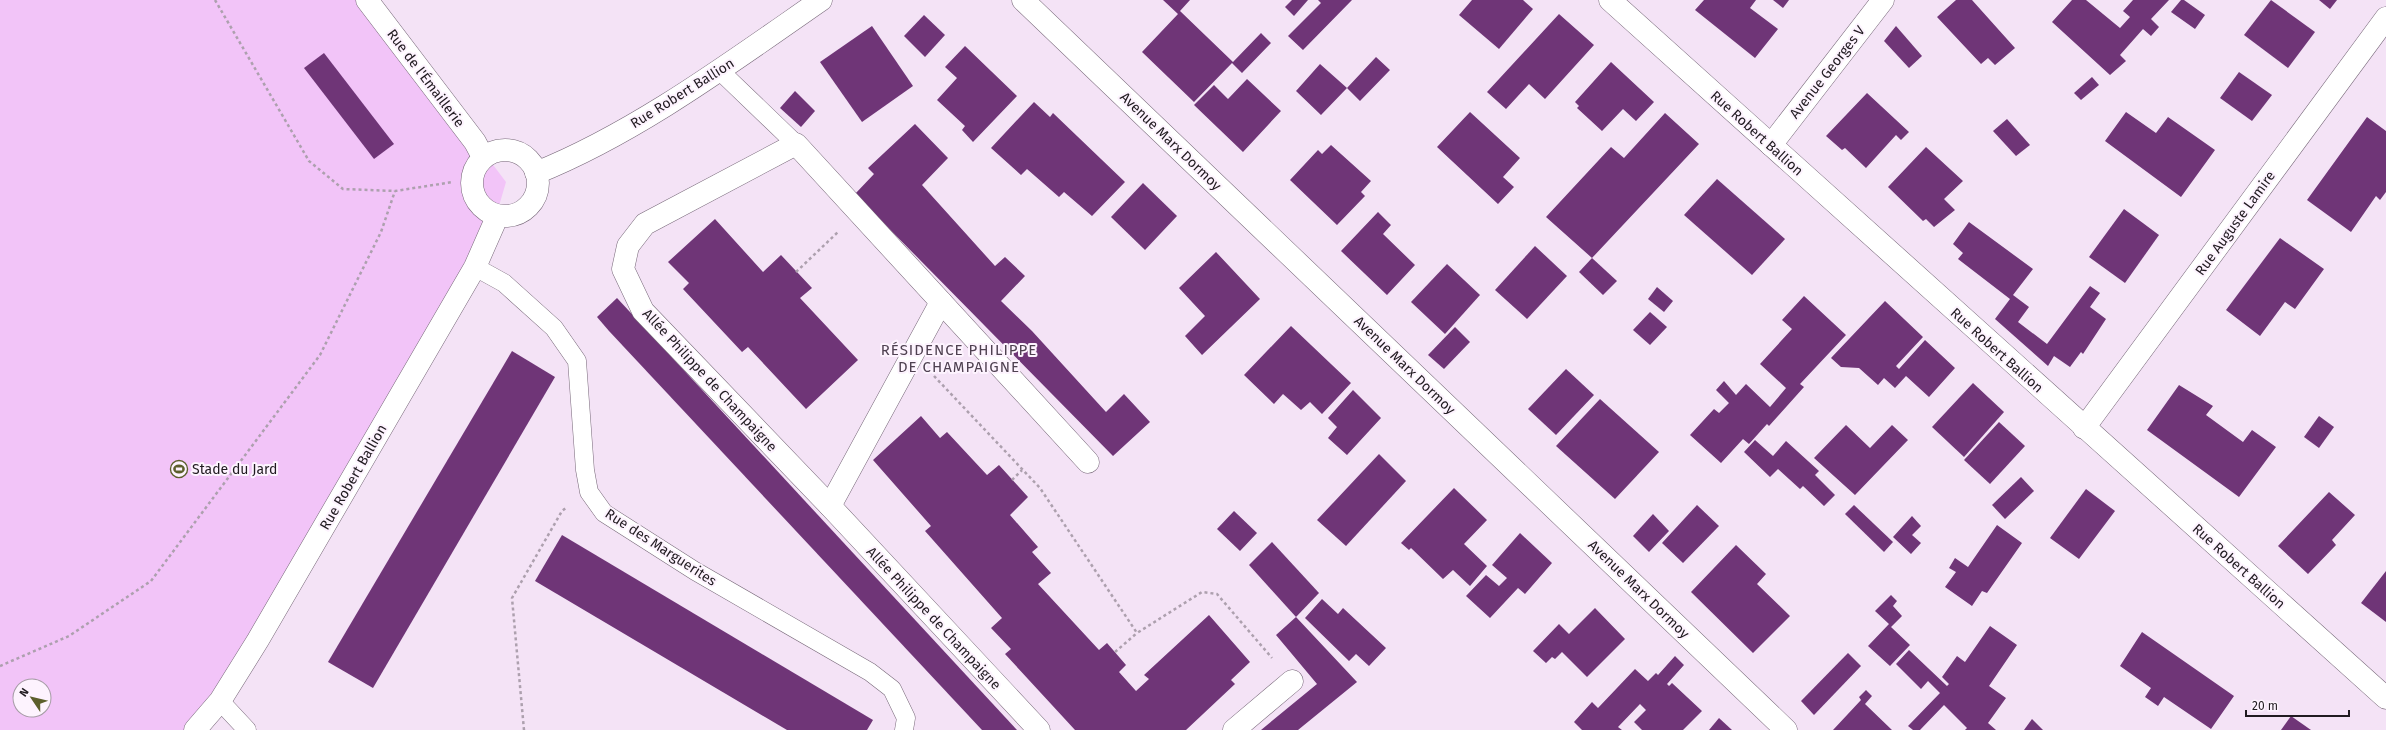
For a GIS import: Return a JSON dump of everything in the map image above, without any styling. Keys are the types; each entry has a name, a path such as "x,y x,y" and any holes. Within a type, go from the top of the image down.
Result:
{"street":[{"name":"Rue de l'Émaillerie","path":"366,0 475,142 483,157"},
{"name":"Rue Robert Ballion","path":"536,173 609,137 720,71 821,0"},
{"name":"Avenue Marx Dormoy","path":"1023,0 1786,730"},
{"name":"Rue Robert Ballion","path":"1610,0 2084,428 2386,698"},
{"name":"Avenue Georges V","path":"1771,145 1883,0"},
{"name":"Rue Auguste Lamire","path":"2084,428 2386,18"},
{"path":"796,144 1088,462"},
{"name":"Allée Philippe de Champaigne","path":"796,144 645,224 628,246 623,269 643,311 830,506 1039,730"},
{"path":"504,149 522,153 535,168 536,173 539,187 531,205 516,216 497,217 479,206 471,189 473,170 483,157 504,149"},
{"name":"Rue Robert Ballion","path":"195,730 220,701 475,267 497,217"},
{"path":"830,506 941,302"},
{"path":"1234,730 1292,681"}],"lane":[{"path":"720,71 796,144"},
{"name":"Rue des Marguerites","path":"475,267 504,284 554,328 577,361 585,470 589,492 604,513 695,571 870,672 892,689 906,718 904,730"},
{"path":"220,701 247,730"}],"path":[{"path":"215,0 309,161 343,189 395,191 453,182"},
{"path":"0,666 69,636 151,581 320,356 381,232 395,191"},
{"path":"796,272 859,212"},
{"path":"913,354 1040,488 1137,633"},
{"path":"1012,480 1022,470"},
{"path":"524,730 512,598 562,511 589,492"},
{"path":"1115,652 1137,633 1202,592 1217,594 1292,681"}],"shaded area":[{"name":"Stade du Jard","path":"0,0 369,0 506,182 492,230 195,730 0,730"}],"building":[{"path":"1163,0 1190,0 1180,11 1233,62 1261,33 1271,43 1242,73 1232,63 1194,102 1142,52 1178,14"},
{"path":"1292,0 1308,0 1294,16 1285,7"},
{"path":"1318,0 1352,0 1303,50 1288,36 1321,3"},
{"path":"1472,0 1523,0 1533,9 1499,49 1459,15"},
{"path":"1704,0 1756,0 1750,8 1778,29 1755,58 1695,10"},
{"path":"1773,0 1789,0 1783,8"},
{"path":"1956,0 1972,0 2015,48 1995,65 1988,58 1981,64 1937,17"},
{"path":"2072,0 2086,0 2120,28 2130,17 2123,11 2133,0 2169,0 2151,19 2159,27 2151,36 2143,29 2120,55 2126,61 2110,75 2052,22"},
{"path":"2181,0 2184,0 2205,15 2195,29 2171,12"},
{"path":"2271,0 2315,32 2288,68 2244,35"},
{"path":"2319,0 2337,0 2330,9"},
{"path":"1559,14 1594,45 1545,99 1529,84 1506,109 1487,92"},
{"path":"924,15 945,35 925,57 904,36"},
{"path":"872,26 913,86 862,122 820,62"},
{"path":"1896,26 1922,56 1909,68 1884,41"},
{"path":"965,46 1017,96 973,142 962,130 965,126 937,100 957,78 945,67"},
{"path":"324,53 394,144 374,159 304,68"},
{"path":"1376,57 1390,70 1360,101 1347,88"},
{"path":"1611,62 1654,102 1636,121 1623,109 1602,131 1577,108 1579,106 1575,102"},
{"path":"1320,64 1347,88 1321,115 1296,91"},
{"path":"2239,72 2272,95 2252,121 2220,98"},
{"path":"2092,77 2099,85 2081,100 2074,93"},
{"path":"1247,79 1281,111 1243,152 1194,105 1214,85 1228,99"},
{"path":"795,91 815,111 801,127 780,108"},
{"path":"1867,93 1909,132 1901,140 1896,135 1866,168 1845,148 1842,150 1826,136"},
{"path":"1034,102 1050,117 1053,113 1125,182 1092,216 1064,192 1059,197 1027,169 1021,175 991,148"},
{"path":"1470,112 1520,158 1503,177 1514,187 1498,204 1437,147"},
{"path":"2126,112 2156,133 2168,117 2215,150 2181,197 2105,141"},
{"path":"1665,113 1699,144 1592,258 1546,217 1611,147 1624,158"},
{"path":"2367,117 2386,131 2386,192 2380,200 2376,196 2351,232 2307,200"},
{"path":"2007,119 2030,145 2016,156 1993,131"},
{"path":"915,124 948,158 922,185 995,266 1005,257 1025,276 1001,301 1032,331 1106,412 1124,394 1150,422 1113,456 855,194 874,174 868,168"},
{"path":"1331,145 1371,181 1361,192 1365,196 1337,225 1290,180 1318,150 1322,154"},
{"path":"1926,147 1963,181 1944,199 1955,210 1934,227 1926,219 1923,221 1888,187"},
{"path":"1717,179 1785,239 1752,275 1684,215"},
{"path":"1143,183 1177,216 1145,250 1111,217"},
{"path":"2124,209 2159,235 2125,283 2089,257"},
{"path":"1378,212 1391,225 1383,234 1415,265 1387,295 1341,251"},
{"path":"715,219 763,272 781,255 812,288 800,298 858,360 806,409 748,347 742,352 683,289 689,283 668,262"},
{"path":"1969,222 2033,269 2013,295 2029,307 2018,322 2047,344 2090,286 2100,293 2090,307 2106,319 2083,354 2081,352 2070,367 2054,356 2048,366 1995,319 2010,299 1958,259 1963,253 1953,244"},
{"path":"2280,238 2324,269 2295,309 2285,302 2260,336 2226,310"},
{"path":"1535,246 1567,276 1527,319 1495,290"},
{"path":"1216,252 1260,299 1202,355 1185,336 1205,316 1179,288"},
{"path":"1592,258 1617,281 1603,295 1579,272"},
{"path":"1447,264 1480,295 1445,334 1411,302"},
{"path":"1657,287 1673,301 1664,312 1648,299"},
{"path":"1804,296 1846,335 1800,384 1804,387 1769,426 1767,424 1749,444 1743,439 1721,463 1690,435 1714,409 1719,413 1729,403 1716,390 1724,381 1736,395 1746,384 1770,407 1786,388 1760,364 1792,329 1782,320"},
{"path":"617,298 1017,730 982,730 609,331 597,317"},
{"path":"1885,301 1923,337 1896,366 1899,369 1925,340 1955,368 1929,397 1906,376 1895,388 1884,378 1878,385 1859,368 1841,367 1831,358"},
{"path":"1650,312 1667,327 1650,345 1633,330"},
{"path":"1291,326 1351,383 1322,414 1310,402 1301,410 1283,394 1274,404 1244,375"},
{"path":"1455,327 1470,342 1444,369 1428,355"},
{"path":"512,351 555,377 373,688 328,662"},
{"path":"1566,369 1594,395 1556,435 1528,409"},
{"path":"1973,383 2004,412 1964,457 1932,427"},
{"path":"2179,385 2213,406 2206,415 2243,442 2252,430 2276,447 2239,497 2147,430"},
{"path":"1353,390 1381,418 1347,455 1328,438 1337,427 1328,418"},
{"path":"1600,399 1659,452 1615,499 1556,446"},
{"path":"921,416 940,438 947,432 987,475 999,465 1028,497 1010,515 1038,547 1032,552 1051,573 1038,584 1099,650 1107,643 1126,665 1119,672 1136,691 1149,679 1144,675 1209,615 1250,662 1231,680 1235,684 1186,730 1075,730 1005,654 1011,649 991,628 1002,618 925,531 931,526 873,460"},
{"path":"2319,416 2334,427 2319,448 2304,437"},
{"path":"1999,422 2025,446 1990,484 1964,460"},
{"path":"1846,425 1870,448 1892,425 1908,440 1855,495 1814,458"},
{"path":"1755,440 1773,456 1786,441 1819,471 1815,475 1835,495 1824,506 1803,486 1800,489 1778,469 1770,477 1744,452"},
{"path":"1379,454 1406,481 1346,546 1317,520"},
{"path":"2021,477 2034,491 2005,519 1992,505"},
{"path":"1454,488 1487,520 1464,544 1487,566 1470,586 1453,570 1443,579 1411,548 1409,550 1401,543"},
{"path":"2086,489 2115,511 2079,559 2050,538"},
{"path":"2329,492 2355,515 2332,540 2336,545 2308,574 2278,546"},
{"path":"1697,505 1719,526 1683,563 1662,543"},
{"path":"1854,505 1893,542 1884,552 1845,514"},
{"path":"1234,511 1257,533 1240,551 1217,529"},
{"path":"1653,514 1669,531 1649,552 1633,536"},
{"path":"1912,516 1921,526 1912,535 1921,543 1911,554 1893,537"},
{"path":"1997,525 2022,543 1987,593 1982,591 1972,606 1945,587 1956,572 1949,568 1955,558 1968,567"},
{"path":"1520,533 1552,563 1525,594 1518,588 1490,618 1466,596 1486,575 1499,586 1507,578 1492,565"},
{"path":"562,535 873,720 867,730 787,730 535,581"},
{"path":"1272,542 1319,593 1296,617 1249,565"},
{"path":"1736,545 1766,574 1757,584 1790,616 1753,653 1691,592"},
{"path":"2386,571 2386,622 2361,603"},
{"path":"1891,595 1897,601 1893,606 1902,616 1891,627 1910,645 1890,666 1868,646 1889,624 1875,611"},
{"path":"1322,599 1338,614 1343,608 1386,648 1369,666 1356,654 1349,661 1305,618"},
{"path":"1595,608 1625,639 1587,677 1562,652 1555,659 1552,657 1546,663 1533,651 1559,624 1569,634"},
{"path":"1296,617 1357,682 1298,730 1261,730 1317,684 1276,635"},
{"path":"1990,626 2017,645 1989,686 2006,698 1988,723 1996,730 1965,730 1967,728 1944,705 1920,730 1913,730 1908,726 1940,693 1928,681 1921,689 1896,664 1909,650 1947,686 1949,684 1942,677 1957,656 1965,662"},
{"path":"2142,632 2234,696 2211,729 2164,697 2158,706 2145,697 2151,688 2120,666"},
{"path":"1848,653 1861,666 1814,715 1801,701"},
{"path":"1675,656 1684,665 1667,684 1669,686 1672,683 1702,711 1683,730 1642,730 1634,722 1646,710 1640,704 1618,727 1622,730 1582,730 1574,722 1592,702 1598,708 1635,669 1648,681 1656,673 1658,675"},
{"path":"1866,690 1872,696 1865,704 1892,730 1833,730 1861,700 1859,697"},
{"path":"2291,716 2311,730 2281,730"},
{"path":"1719,718 1732,730 1709,730"},
{"path":"2032,719 2043,730 2024,730"}],"place":[{"name":"Stade du Jard","path":"179,469"}],"district":[{"name":"RÉSIDENCE PHILIPPE DE CHAMPAIGNE","path":"959,358"}]}
